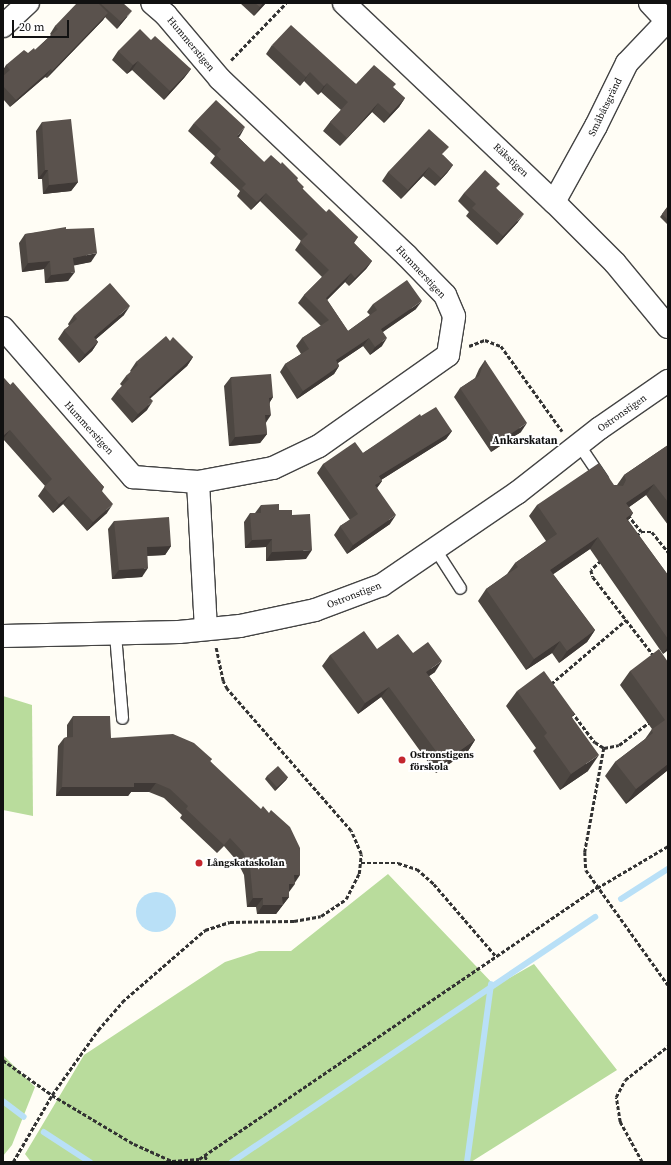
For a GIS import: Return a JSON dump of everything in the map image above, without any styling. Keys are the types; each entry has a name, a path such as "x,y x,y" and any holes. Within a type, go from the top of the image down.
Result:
{"street":[{"path":"3,26 28,3"},
{"name":"Hummerstigen","path":"3,328 133,477 198,482 273,468 319,446 448,355 454,316 445,295 406,255 216,75 166,15 152,3"},
{"name":"Räkstigen","path":"344,3 554,202 615,263 668,328"},
{"path":"650,3 668,21"},
{"name":"Småbåtsgränd","path":"554,202 596,126 627,63 668,21"},
{"name":"Ostronstigen","path":"3,636 115,634 240,626 315,610 382,585 517,493 576,446 668,381"},
{"path":"198,482 206,629"}],"lane":[{"path":"576,446 611,492"},
{"path":"435,549 460,588"},
{"path":"115,634 122,718"}],"path":[{"path":"216,75 286,3"},
{"path":"448,355 485,340 501,346 576,446"},
{"path":"611,492 641,532"},
{"path":"629,540 641,532 652,532 668,552"},
{"path":"606,557 591,570 593,577 659,661"},
{"path":"544,684 550,684 626,620"},
{"path":"13,1162 52,1095 98,1030 122,1002 205,930 230,922 294,920 321,916 338,906 352,892 361,863 359,847 351,831 227,689 223,681 217,648 206,629"},
{"path":"550,684 555,690"},
{"path":"568,707 595,742 604,748 619,745 656,717"},
{"path":"604,748 585,852 586,870 597,888 668,985"},
{"path":"3,1060 52,1095 162,1158 181,1162 205,1156 597,888 668,846"},
{"path":"361,863 398,863 417,869 434,884 496,956"},
{"path":"642,1162 620,1122 616,1106 619,1087 636,1070 668,1046"},
{"path":"205,1156 208,1162"}],"green space":[{"path":"3,696 32,705 33,816 3,810"},
{"path":"388,874 495,986 534,964 617,1070 471,1162 31,1162 25,1154 84,1055 225,962 259,951 291,951"},
{"path":"3,1055 35,1087 12,1145 3,1156"}],"water":[{"path":"160,892 167,895 173,901 176,912 175,920 167,929 160,932 152,932 145,929 137,920 136,908 139,901 148,893"}],"building":[{"path":"77,3 98,3 108,13 52,71 51,69 16,100 3,86 3,76 10,70 6,65 24,50 28,53 34,48 35,50 58,29 55,26"},
{"path":"100,3 123,3 132,11 121,22"},
{"path":"255,3 263,3 260,7"},
{"path":"291,25 356,84 374,65 396,84 393,87 405,98 390,114 378,103 347,138 330,122 348,102 327,83 324,86 310,72 306,77 272,45"},
{"path":"140,29 151,40 155,36 191,69 170,91 138,61 133,65 118,51"},
{"path":"216,100 245,127 237,136 264,162 271,155 281,164 282,162 298,178 297,180 304,187 302,189 326,212 329,209 358,237 353,242 372,261 355,278 351,273 326,298 348,331 377,310 373,304 407,280 422,301 381,329 387,338 375,347 369,338 336,360 339,366 303,391 285,364 309,349 302,338 329,320 304,295 329,270 300,242 308,234 266,193 257,202 242,188 246,184 216,155 221,149 194,123"},
{"path":"71,119 78,182 49,185 48,170 45,170 42,122"},
{"path":"429,129 449,147 442,154 453,165 441,178 429,167 408,190 388,172"},
{"path":"485,170 500,184 496,188 524,214 503,236 472,208 476,204 464,193"},
{"path":"668,206 668,220 662,214"},
{"path":"66,227 66,229 94,228 97,253 73,258 75,272 51,275 50,261 28,263 25,234"},
{"path":"110,283 130,306 94,337 98,342 85,354 64,330 77,319 74,315"},
{"path":"166,336 170,341 173,337 193,357 149,397 153,401 138,414 117,391 129,379 126,376 138,365 136,362"},
{"path":"485,360 527,423 497,443 460,388 479,376"},
{"path":"271,374 273,397 269,398 271,415 265,415 267,434 235,437 231,377"},
{"path":"3,377 10,385 13,382 104,487 101,490 113,504 93,522 69,496 59,504 44,487 52,479 10,430 3,435"},
{"path":"436,407 452,431 379,476 382,481 375,485 396,515 353,545 340,526 358,514 323,464 355,442 363,453 420,414 421,416"},
{"path":"668,445 668,502 654,484 626,503 633,513 626,518 668,575 668,639 598,537 550,570 595,630 567,651 560,641 534,659 486,589 518,567 515,563 557,534 537,505 599,463 614,485 623,486 626,480 624,475"},
{"path":"279,504 279,510 292,510 292,515 310,514 312,550 272,552 272,539 252,540 250,513 261,513 261,505"},
{"path":"169,517 171,546 147,547 148,568 119,570 114,521"},
{"path":"364,631 377,649 398,634 413,653 428,642 442,661 426,672 475,740 444,762 389,687 365,703 330,655"},
{"path":"659,649 668,662 668,764 636,789 615,762 653,733 651,730 665,720 630,671"},
{"path":"544,671 575,714 571,716 599,755 571,774 544,736 547,733 517,691"},
{"path":"73,716 110,716 111,738 173,734 194,743 212,759 210,761 261,809 263,806 269,813 271,810 290,827 300,848 300,875 294,875 295,884 289,884 289,897 282,897 283,905 263,905 263,898 253,898 250,867 243,852 230,838 224,845 186,809 188,806 170,789 156,783 134,783 134,787 62,787 64,738 73,737"},
{"path":"278,766 288,777 277,787 267,776"}],"waterway":[{"path":"621,899 668,869"},
{"path":"232,1162 595,917"},
{"path":"467,1162 491,985"},
{"path":"3,1101 24,1117"},
{"path":"44,1132 90,1162"}],"place":[{"name":"Ostronstigens förskola","path":"402,760"},
{"name":"Långskataskolan","path":"199,863"}],"district":[{"name":"Ankarskatan","path":"525,441"}]}
